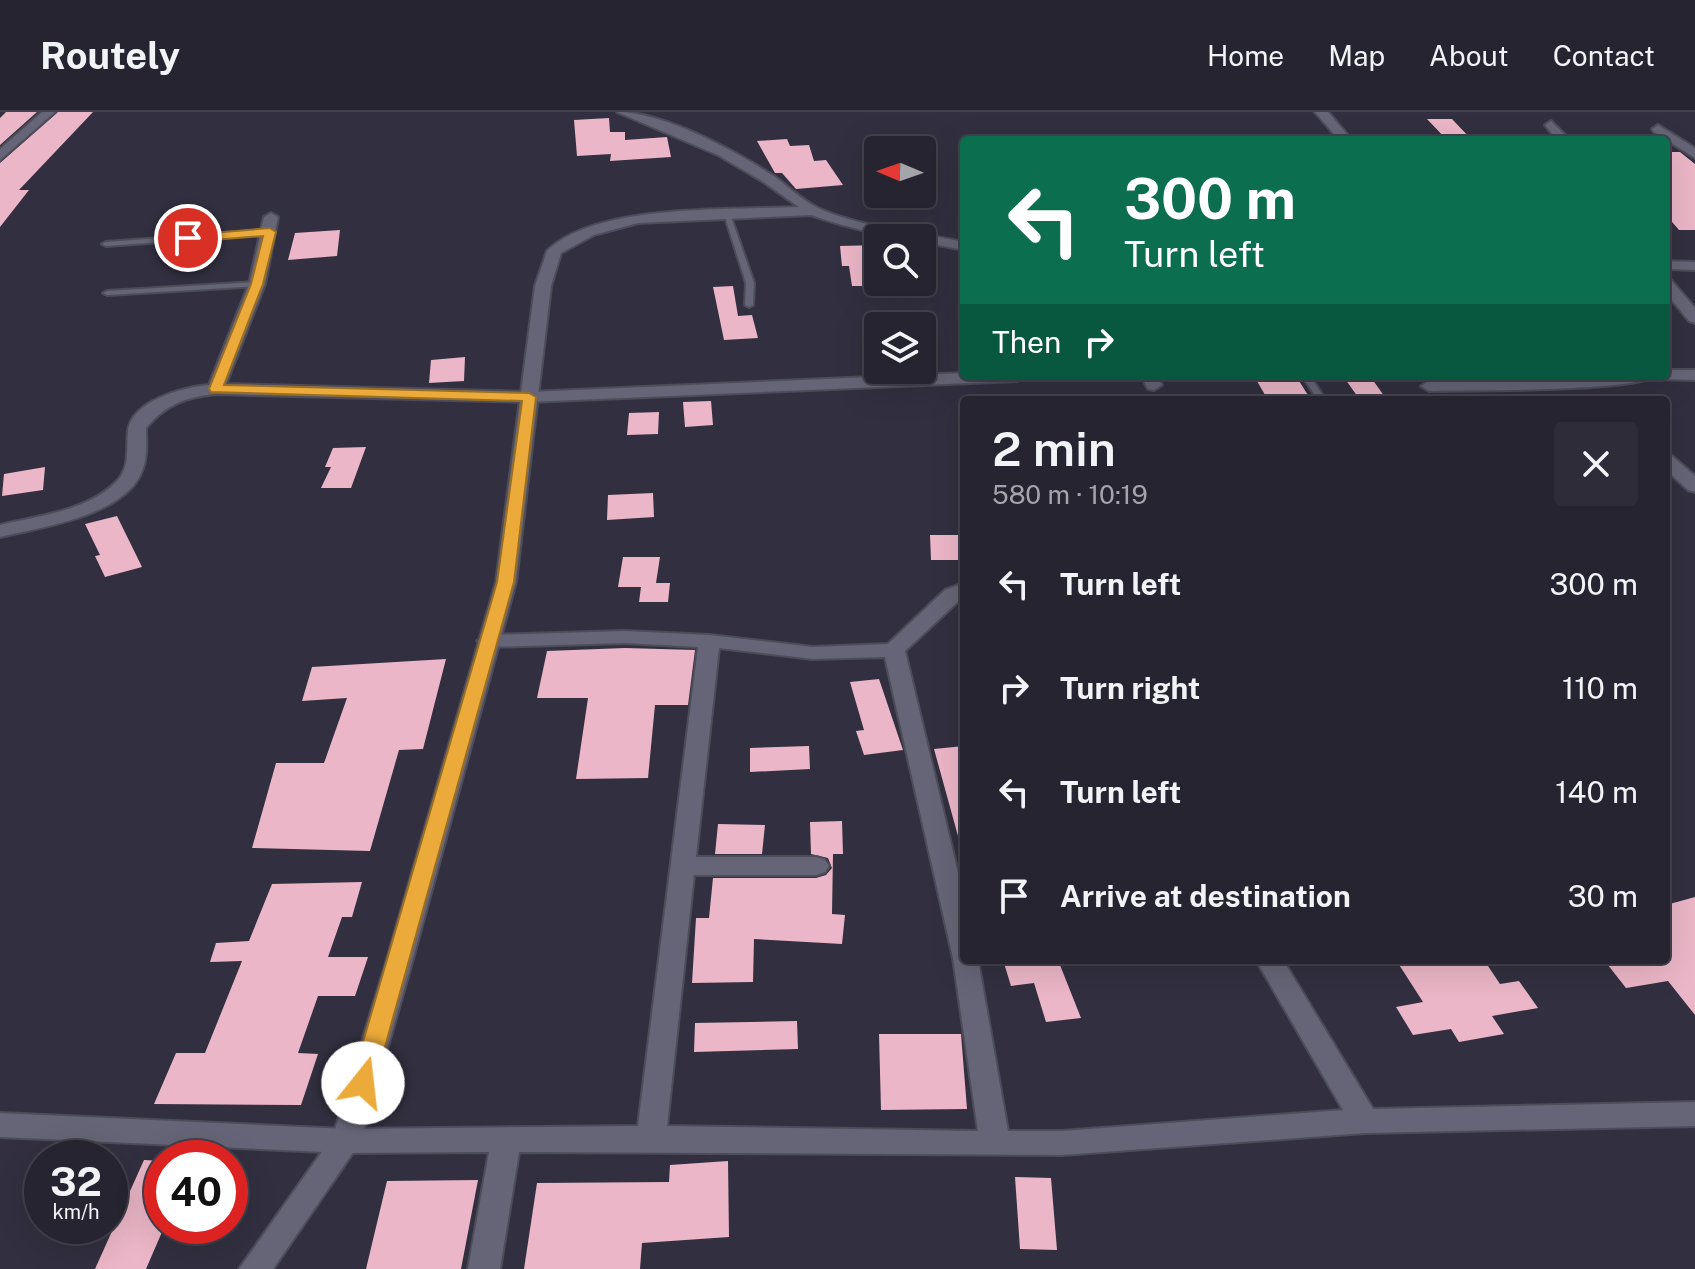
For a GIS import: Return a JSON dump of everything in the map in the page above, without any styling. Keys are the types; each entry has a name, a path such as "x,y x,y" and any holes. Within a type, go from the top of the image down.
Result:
{"street":[{"path":"0,156 49,112"},
{"path":"623,112 699,139 772,179 812,211 838,220 960,245"},
{"path":"1321,112 1342,136"},
{"path":"1551,125 1561,136"},
{"path":"1658,129 1668,136"},
{"path":"1670,137 1695,154"},
{"path":"255,1269 346,1141 506,582 543,286 554,251 589,232 637,219 812,211"},
{"path":"216,389 257,284 271,225"},
{"path":"1670,265 1695,266"},
{"path":"1670,288 1695,318"},
{"path":"1670,375 1695,375"},
{"path":"0,531 71,512 115,496 132,475 137,453 137,427 159,402 175,395 216,389 529,397 960,378"},
{"path":"1429,387 1569,380"},
{"path":"1670,464 1695,486"},
{"path":"488,641 625,637 709,641 813,653 894,650 952,594 960,591"},
{"path":"651,1138 709,641"},
{"path":"894,650 960,937"},
{"path":"685,866 816,866"},
{"path":"966,964 995,1144"},
{"path":"1271,964 1365,1121"},
{"path":"0,1125 346,1141 651,1138 995,1144 1062,1143 1365,1121 1695,1114"},
{"path":"484,1269 506,1140"}],"lane":[{"path":"727,214 750,283 749,305"},
{"path":"106,244 271,225"},
{"path":"107,293 257,284"}],"building":[{"path":"6,112 37,112 0,145 0,118"},
{"path":"58,112 93,112 19,190 29,190 0,227 0,163"},
{"path":"609,118 610,132 625,132 625,140 667,137 671,157 610,161 611,154 577,156 574,120"},
{"path":"1427,119 1452,119 1468,136 1443,136"},
{"path":"787,139 790,146 809,145 814,161 826,160 843,185 796,189 782,173 775,173 757,141"},
{"path":"1670,152 1680,152 1695,164 1695,230 1679,230 1670,220"},
{"path":"340,230 337,256 288,260 295,233"},
{"path":"864,245 864,286 852,286 849,266 842,266 840,246"},
{"path":"733,286 738,316 752,315 758,338 724,340 713,287"},
{"path":"465,357 464,381 429,383 431,360"},
{"path":"1256,380 1298,380 1308,396 1266,396"},
{"path":"1346,380 1373,380 1384,396 1357,396"},
{"path":"711,401 713,425 685,427 683,402"},
{"path":"659,412 658,434 627,435 629,413"},
{"path":"366,447 351,488 321,488 331,467 325,467 333,448"},
{"path":"45,467 43,490 2,496 4,474"},
{"path":"653,493 654,517 607,520 608,495"},
{"path":"117,516 142,567 105,577 95,556 100,555 85,524"},
{"path":"930,535 960,535 960,560 931,560"},
{"path":"623,557 660,557 656,583 670,583 668,602 639,602 641,587 618,587"},
{"path":"625,648 695,650 688,705 655,705 648,778 576,779 588,698 537,698 547,651"},
{"path":"446,659 423,749 399,750 370,851 252,848 276,763 324,763 347,698 302,701 312,667"},
{"path":"879,679 903,750 864,755 856,731 864,730 850,682"},
{"path":"809,746 810,769 750,772 750,748"},
{"path":"960,746 960,836 958,836 934,749"},
{"path":"842,821 843,854 833,854 832,914 845,915 842,944 754,939 753,982 692,983 696,918 709,918 713,878 816,878 826,875 832,868 828,858 811,854 810,822"},
{"path":"718,824 765,825 762,854 715,854"},
{"path":"362,882 352,917 342,917 328,957 368,957 355,996 318,996 298,1053 318,1054 301,1105 154,1104 176,1053 205,1053 242,961 210,962 216,943 249,941 272,884"},
{"path":"1695,897 1695,1015 1668,981 1626,988 1607,964 1670,964 1670,904"},
{"path":"1004,964 1060,964 1081,1018 1046,1022 1034,983 1011,986"},
{"path":"1399,964 1487,964 1500,984 1519,981 1538,1008 1492,1016 1504,1034 1459,1042 1451,1029 1413,1035 1396,1007 1423,1002"},
{"path":"797,1021 798,1049 694,1052 695,1023"},
{"path":"879,1034 961,1034 967,1109 881,1110"},
{"path":"144,1160 144,1244 157,1244 146,1269 95,1269 106,1244 128,1244 128,1196"},
{"path":"728,1161 729,1237 642,1243 640,1269 524,1269 537,1183 669,1182 670,1165"},
{"path":"1015,1177 1051,1178 1057,1250 1020,1249"},
{"path":"478,1180 461,1269 366,1269 387,1181"}],"route":[{"path":"188,238 270,232 257,284 216,389 529,397 506,582 363,1083"}]}
